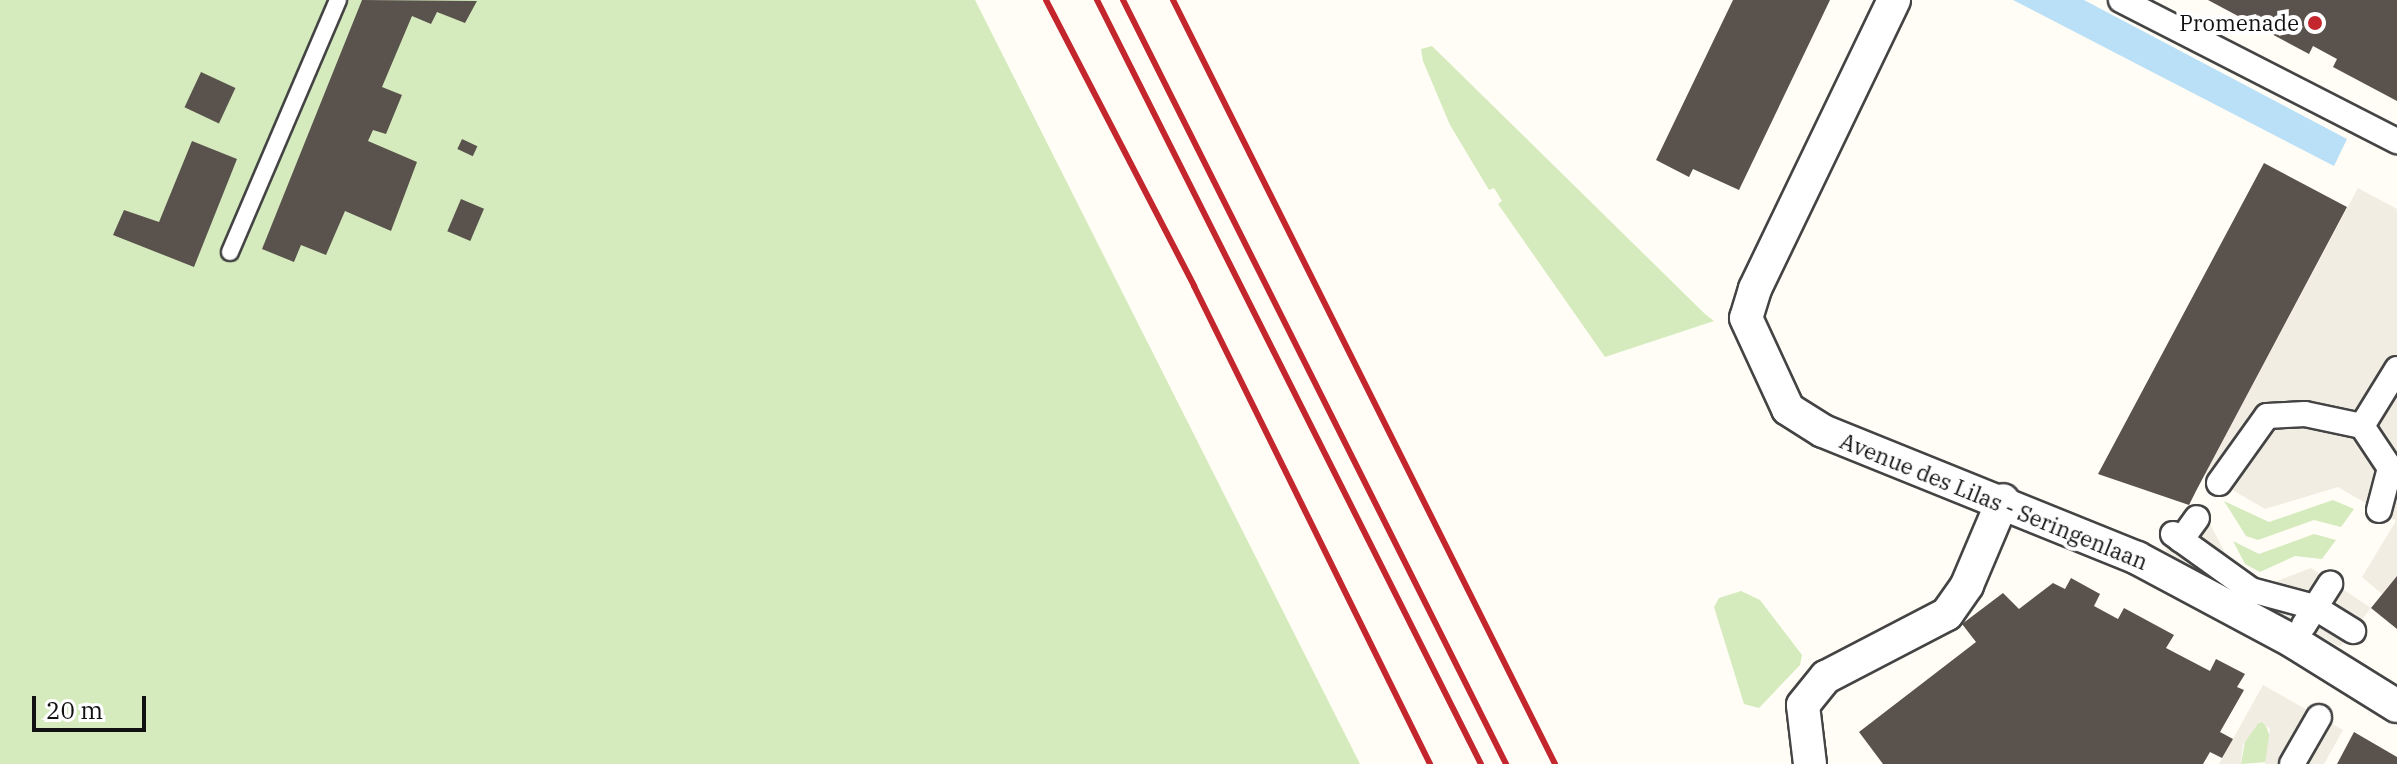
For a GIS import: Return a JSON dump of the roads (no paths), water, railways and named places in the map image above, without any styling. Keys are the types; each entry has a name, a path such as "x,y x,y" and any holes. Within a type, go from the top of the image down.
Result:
{"street":[{"name":"Avenue des Lilas - Seringenlaan","path":"1894,0 1755,289 1746,318 1788,409 1823,431 2003,500 2137,558 2294,642 2397,706"},
{"path":"2121,0 2397,141"},
{"path":"2362,426 2397,369"},
{"path":"2219,483 2267,416 2305,414 2362,426 2390,468 2379,510"},
{"path":"1810,764 1803,705 1826,677 1947,614 1967,585 2003,500"},
{"path":"2190,535 2251,590 2309,616 2353,631"},
{"path":"2309,616 2330,584"},
{"path":"2292,764 2319,717"}],"lane":[{"path":"230,252 338,0"}],"water":[{"path":"2013,0 2084,0 2347,139 2334,166"}],"railway":[{"path":"1046,0 1194,286 1430,764"},
{"path":"1097,0 1481,764"},
{"path":"1123,0 1506,764"},
{"path":"1173,0 1555,764"}],"place":[{"name":"Promenade","path":"2315,23"}]}
